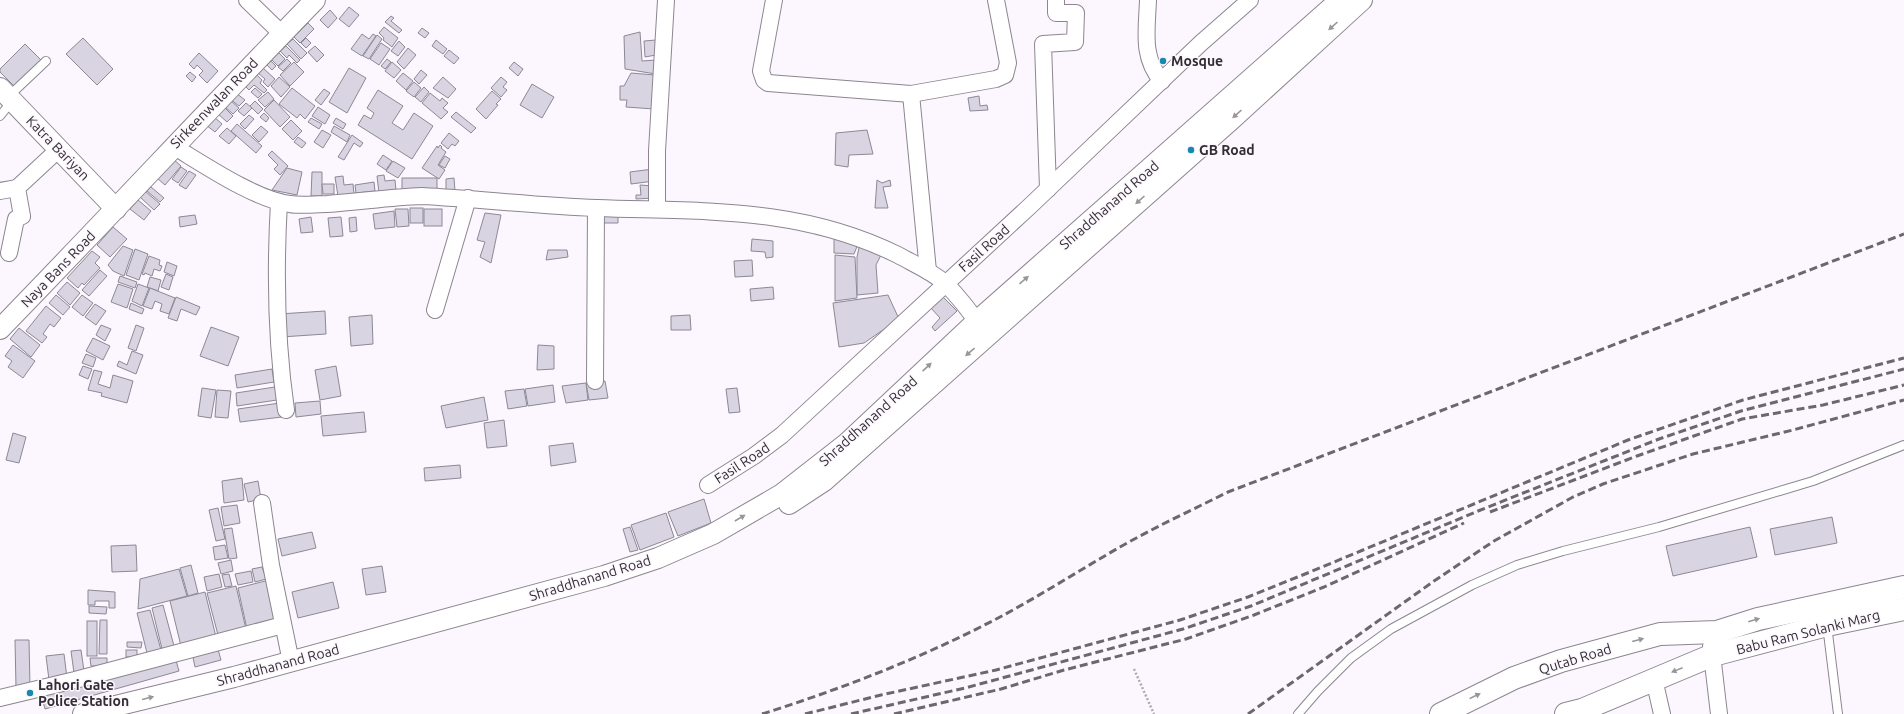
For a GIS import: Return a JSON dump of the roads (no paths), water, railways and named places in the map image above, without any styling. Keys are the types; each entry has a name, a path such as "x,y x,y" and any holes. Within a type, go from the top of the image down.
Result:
{"main road":[{"name":"Babu Ram Solanki Marg","path":"1713,655 1826,615 1900,599"},
{"name":"Babu Ram Solanki Marg","path":"1713,632 1758,619 1826,615"},
{"name":"Qutab Road","path":"1441,714 1514,678 1561,661 1660,634 1713,632"},
{"path":"1566,714 1582,710 1713,655"}],"street":[{"path":"246,0 282,34"},
{"name":"Sirkeenwalan Road","path":"116,209 173,146 315,0"},
{"path":"657,209 657,151 666,0"},
{"path":"774,0 762,71 764,80 768,83 911,94 996,79 1005,75 1008,63 996,0"},
{"path":"1048,189 1043,44 1075,42 1076,14 1056,13 1056,0"},
{"path":"1148,0 1148,59 1154,72 1162,81"},
{"name":"Fasil Road","path":"708,485 754,456 782,435 1048,189 1162,81 1231,8 1250,0"},
{"name":"Shraddhanand Road","path":"1152,179 1340,0"},
{"name":"Shraddhanand Road","path":"83,714 291,662 604,576 658,558 713,534 782,494 846,444 983,328 1152,179 1362,0"},
{"path":"911,94 928,271"},
{"name":"Katra Bariyan","path":"7,95 116,209"},
{"path":"173,146 224,176 279,202 306,205 411,196 468,198 596,208 708,210 762,215 812,223 880,246 928,271 945,284 983,328"},
{"path":"0,191 17,188 59,149"},
{"path":"9,253 16,219 22,216 17,188"},
{"path":"435,310 468,198"},
{"path":"279,202 277,256 278,327 281,378 286,410"},
{"path":"595,381 596,208"},
{"name":"Naya Bans Road","path":"0,328 116,209"},
{"name":"Shraddhanand Road","path":"142,714 358,657 596,591 683,560 729,539 763,521 824,481 983,328"},
{"path":"262,503 271,565 291,662"},
{"path":"0,698 75,680 283,625"},
{"path":"1713,632 1713,655 1719,714"},
{"path":"1654,679 1662,714"}],"lane":[{"path":"0,116 7,95 46,61"},
{"path":"1298,714 1318,691 1351,658 1391,629 1472,584 1517,565 1563,551 1658,527 1814,480 1904,445"},
{"path":"1826,615 1838,714"}],"railway":[{"path":"762,714 823,694 883,671 971,632 1015,609 1133,540 1228,492 1904,234"},
{"path":"805,714 881,695 996,670 1180,620 1248,597 1628,440 1743,400 1904,358"},
{"path":"851,714 965,688 1183,629 1251,606 1478,511 1659,439 1741,411 1904,369"},
{"path":"1490,512 1637,456 1742,419 1823,405 1904,385"},
{"path":"1248,714 1434,581 1494,541 1573,497 1603,484 1693,454 1793,430 1904,400"},
{"path":"894,714 1001,689 1064,670 1186,639 1254,615 1324,587 1464,523"}],"place":[{"name":"Mosque","path":"1163,61"},
{"name":"GB Road","path":"1191,150"},
{"name":"Lahori Gate Police Station","path":"30,693"}]}
